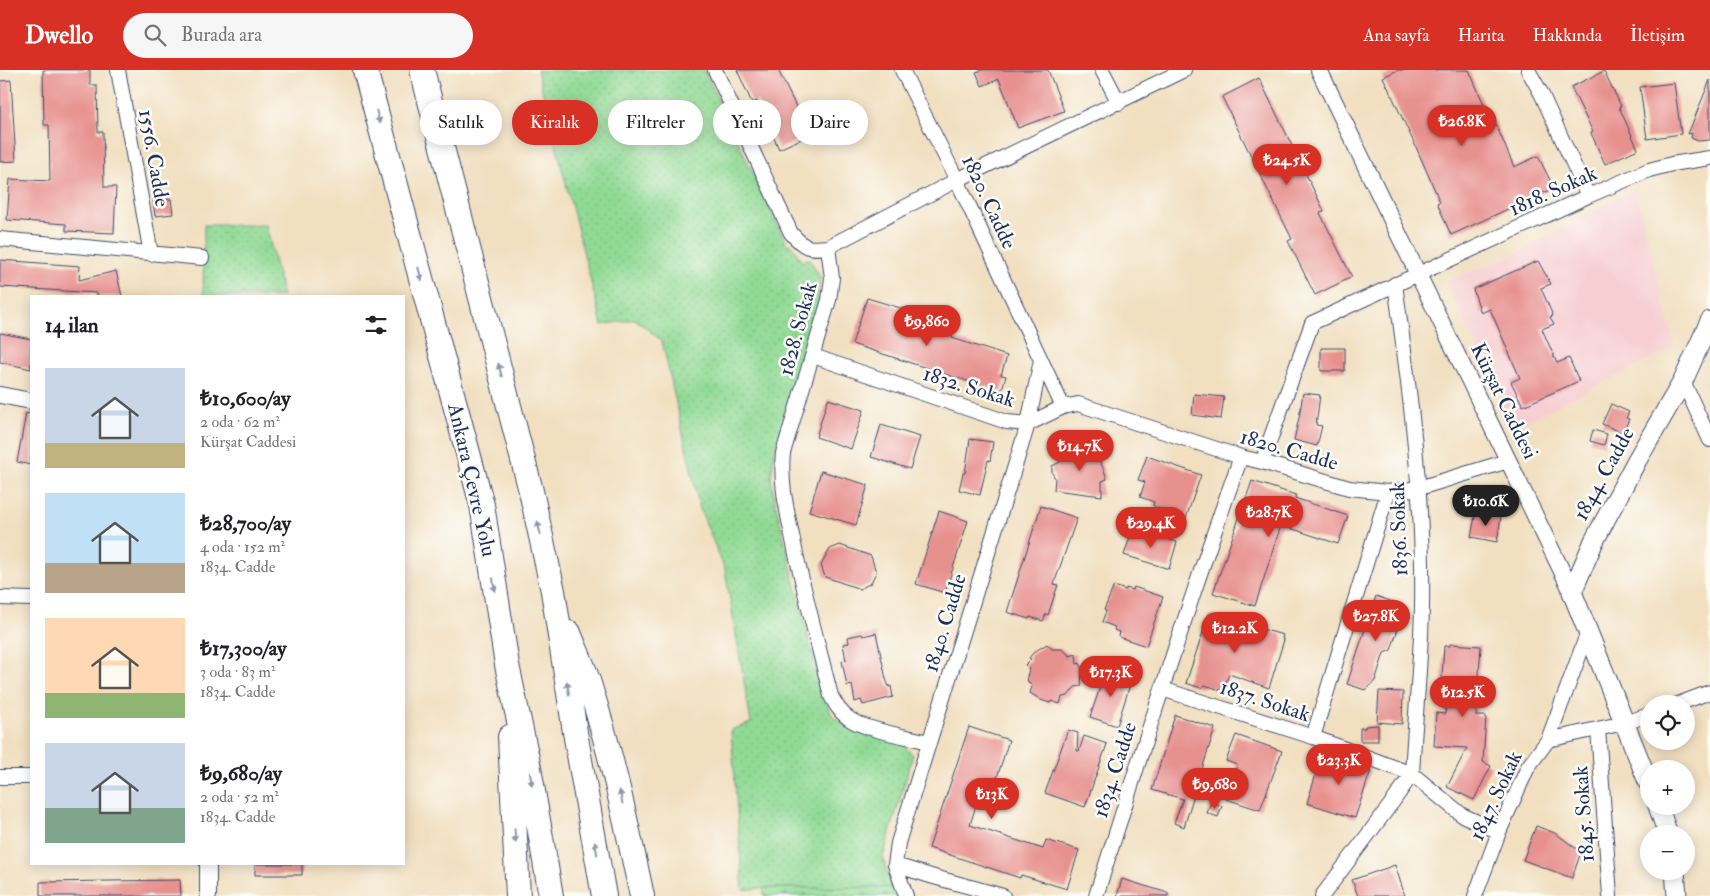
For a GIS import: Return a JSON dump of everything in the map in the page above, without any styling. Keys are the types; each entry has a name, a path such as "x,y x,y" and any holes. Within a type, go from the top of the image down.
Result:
{"highway":[{"name":"Ankara Çevre Yolu","path":"365,70 482,505 507,665 529,768 552,896"},
{"path":"422,70 531,491 553,591 575,732 604,896"},
{"path":"553,591 590,685 619,790 642,896"},
{"path":"507,665 518,896"}],"main road":[{"name":"1844. Cadde","path":"1572,592 1598,532 1636,460 1683,381 1710,320"},
{"name":"Kürşat Caddesi","path":"1572,592 1640,762"},
{"path":"1676,880 1677,896"}],"street":[{"name":"1556. Cadde","path":"118,70 151,254"},
{"path":"715,70 791,233 800,243 811,249 828,247 957,180 1184,70"},
{"name":"1820. Cadde","path":"902,70 957,180 1063,407"},
{"path":"1102,70 1119,102"},
{"name":"Kürşat Caddesi","path":"1319,70 1572,592"},
{"path":"1528,70 1541,93 1588,196"},
{"name":"1818. Sokak","path":"1418,275 1588,196 1649,170 1710,158"},
{"path":"0,238 202,258"},
{"name":"1828. Sokak","path":"828,247 832,278 829,300 783,453 782,489 802,585 831,696 840,710 851,720 929,742"},
{"path":"1262,462 1312,323 1418,275"},
{"name":"1836. Sokak","path":"1395,284 1419,488 1422,606 1412,774"},
{"name":"1832. Sokak","path":"813,356 991,417 1007,422 1028,424"},
{"name":"1840. Cadde","path":"906,896 895,864 898,843 1028,424 1041,360"},
{"path":"1683,381 1710,440"},
{"path":"0,395 30,401"},
{"name":"1820. Cadde","path":"1028,424 1063,407 1078,404 1101,410 1241,458 1262,462 1349,488 1388,492 1419,488 1508,461"},
{"name":"1834. Cadde","path":"1096,896 1217,522 1241,458"},
{"path":"1313,737 1388,492"},
{"path":"0,598 30,599"},
{"name":"1847. Sokak","path":"1475,896 1499,832 1528,767 1548,740 1588,632"},
{"name":"1837. Sokak","path":"1162,689 1313,737 1412,774 1462,815 1499,832"},
{"path":"1695,698 1710,692"},
{"path":"1548,740 1624,724 1640,718"},
{"name":"1845. Sokak","path":"1598,729 1610,896"},
{"path":"1322,896 1412,774"},
{"path":"0,777 30,777"},
{"path":"895,864 1003,896"},
{"path":"208,865 208,896"}],"shaded area":[{"path":"1635,189 1675,347 1513,428 1446,281 1515,254"}],"green space":[{"path":"537,70 704,70 718,100 713,100 713,145 740,145 787,245 791,244 802,262 809,258 820,277 817,313 811,317 774,454 771,478 776,506 823,697 832,715 844,725 902,744 913,755 883,857 891,887 763,888 743,890 731,730 751,723 725,570 700,509 662,341 635,319 602,325 556,145 598,145 598,100 545,100"},
{"path":"204,225 266,225 283,295 203,295"},
{"path":"891,887 896,896 764,896 763,888"}],"building":[{"path":"43,70 90,70 90,85 97,85 98,132 103,132 104,187 116,187 114,233 66,231 66,224 7,220 10,179 50,181 49,125 44,125"},
{"path":"737,70 778,70 793,100 791,100 791,144 779,149 777,145 781,145 781,100 751,100"},
{"path":"983,70 1048,70 1064,111 1018,128 999,79 982,86 976,72"},
{"path":"1398,70 1469,70 1492,123 1495,122 1514,167 1538,156 1554,188 1451,235 1437,203 1440,202 1383,77"},
{"path":"1604,71 1621,106 1619,107 1638,149 1605,164 1591,133 1593,132 1571,87"},
{"path":"1259,78 1324,211 1320,213 1352,277 1315,295 1288,241 1292,239 1222,97"},
{"path":"11,80 16,161 0,162 0,81"},
{"path":"1710,80 1710,140 1698,141 1691,138 1692,133 1688,134"},
{"path":"1674,83 1681,134 1647,139 1640,87"},
{"path":"171,199 173,214 155,216 153,201"},
{"path":"0,260 80,266 79,280 116,271 122,295 97,295 97,293 0,287"},
{"path":"1538,261 1551,284 1541,288 1553,316 1550,317 1554,324 1542,329 1557,363 1569,358 1579,381 1523,406 1511,382 1520,378 1490,309 1481,313 1473,289"},
{"path":"867,298 904,309 901,319 1007,356 1001,375 1006,376 1001,392 852,344"},
{"path":"0,333 30,339 30,369 0,362"},
{"path":"1321,348 1345,348 1345,371 1321,371"},
{"path":"1303,393 1320,395 1316,425 1322,426 1317,446 1294,440"},
{"path":"1194,394 1224,397 1221,419 1192,415"},
{"path":"828,399 864,410 851,449 816,437"},
{"path":"1611,404 1629,412 1626,418 1629,419 1623,433 1602,424"},
{"path":"26,413 30,414 30,465 17,462"},
{"path":"881,425 920,437 910,469 871,457"},
{"path":"1593,430 1607,434 1604,445 1590,441"},
{"path":"970,439 993,442 990,461 988,460 980,495 959,490 963,473 965,473"},
{"path":"1080,440 1090,451 1096,453 1104,470 1107,479 1102,481 1102,496 1054,490 1055,478 1052,473 1052,466 1060,462 1073,445"},
{"path":"1147,456 1201,475 1185,521 1165,514 1166,511 1153,506 1154,502 1140,497 1145,482 1138,480"},
{"path":"821,471 868,485 856,525 809,511"},
{"path":"1252,481 1296,495 1295,498 1348,516 1338,544 1281,525 1255,606 1213,593"},
{"path":"1041,506 1077,518 1054,584 1058,585 1048,615 1046,614 1043,621 1007,612"},
{"path":"939,511 968,521 945,593 916,584"},
{"path":"1476,511 1501,516 1497,542 1471,537"},
{"path":"1133,528 1177,542 1169,569 1124,555"},
{"path":"840,545 871,556 876,572 871,583 860,589 825,577 821,565 830,549"},
{"path":"1114,586 1126,590 1126,588 1133,590 1134,587 1163,597 1146,646 1119,637 1120,632 1114,630 1115,627 1102,622 1106,611 1104,610"},
{"path":"1376,596 1399,604 1403,613 1391,650 1384,653 1375,681 1365,690 1347,684"},
{"path":"1209,614 1283,635 1282,639 1284,640 1269,688 1229,674 1223,691 1205,685 1201,688 1186,683"},
{"path":"876,633 886,679 889,687 891,686 893,697 863,705 861,700 855,702 852,685 847,686 842,661 846,660 843,644 849,643 848,637"},
{"path":"1047,644 1052,649 1062,649 1070,656 1076,654 1077,664 1080,663 1082,671 1081,686 1075,687 1068,696 1062,697 1060,704 1041,700 1030,693 1032,686 1028,682 1027,677 1029,669 1025,665 1031,659 1029,658 1034,652"},
{"path":"1450,644 1481,646 1476,716 1486,716 1483,762 1491,766 1474,800 1447,787 1467,748 1434,746 1436,713 1445,714 1447,694 1441,693 1444,646 1450,646"},
{"path":"1106,670 1132,678 1117,726 1090,717"},
{"path":"1379,691 1403,692 1402,724 1377,722"},
{"path":"1175,715 1215,728 1184,827 1174,823 1183,799 1152,790"},
{"path":"1378,725 1378,741 1360,741 1360,728"},
{"path":"969,727 1009,740 989,803 978,799 970,825 1043,849 1046,840 1079,850 1067,889 1021,875 1020,878 929,848"},
{"path":"1068,730 1078,733 1077,751 1079,751 1084,736 1107,744 1085,807 1045,793"},
{"path":"1236,735 1282,751 1260,810 1226,799 1237,765 1226,761"},
{"path":"1322,755 1371,770 1355,818 1307,803"},
{"path":"1211,802 1222,806 1218,817 1207,813"},
{"path":"1536,826 1555,833 1581,852 1572,878 1523,860"},
{"path":"255,865 302,865 302,875 255,875"},
{"path":"1395,865 1405,896 1358,896 1352,880"},
{"path":"1122,879 1168,893 1168,896 1117,896"},
{"path":"180,880 181,896 40,896 40,882"}]}
